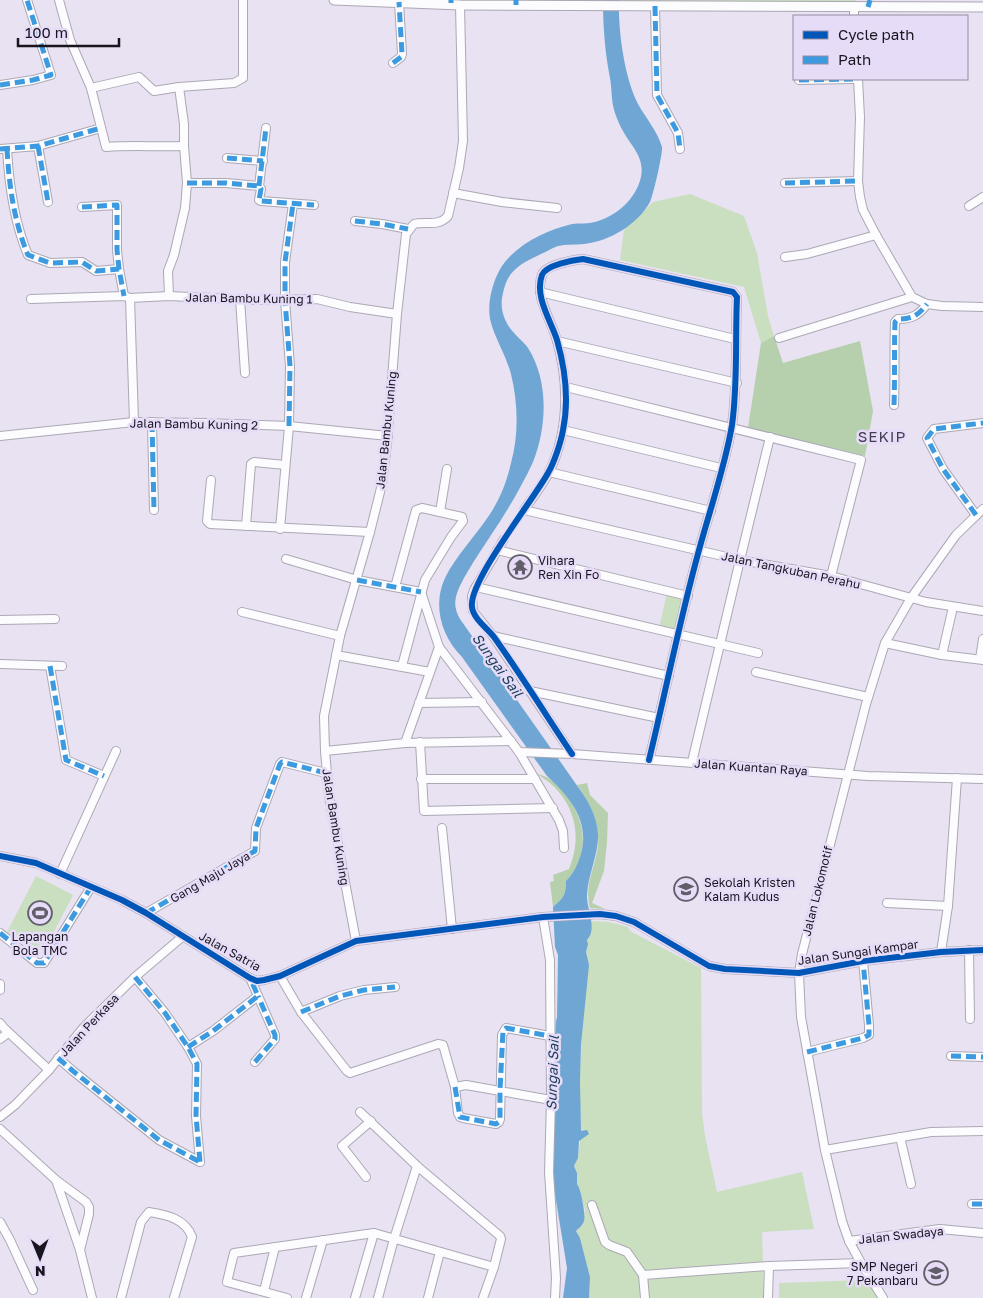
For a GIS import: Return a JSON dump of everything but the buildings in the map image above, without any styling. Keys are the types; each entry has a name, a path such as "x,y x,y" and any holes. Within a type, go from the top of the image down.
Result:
{"main road":[{"path":"334,0 454,3 516,2 598,6 854,12 869,3 983,6"}],"street":[{"path":"0,85 51,75 27,0"},
{"path":"59,0 70,40 91,88 106,147 128,145 184,146"},
{"path":"91,88 139,77 154,91 234,83 243,78 243,0"},
{"path":"393,63 402,54 399,2"},
{"path":"355,221 408,229 420,222 439,223 448,216 463,141 454,3"},
{"path":"655,6 657,95 678,133 680,149"},
{"path":"858,80 860,116 858,181 863,210 876,235 912,297 927,304 983,307"},
{"path":"169,296 168,271 174,255 185,208 187,183 184,124 179,87"},
{"path":"101,128 38,146 3,149 22,242 28,255 50,263 82,262 96,271 119,269"},
{"path":"266,128 259,200 314,205"},
{"path":"38,146 48,202"},
{"path":"227,158 263,161"},
{"path":"785,183 858,181"},
{"path":"187,183 226,183 259,186"},
{"path":"453,193 502,202 557,208"},
{"path":"970,206 983,197"},
{"path":"280,528 289,426 290,366 285,300 285,262 293,204"},
{"path":"82,207 117,205 119,269 127,297 134,422"},
{"name":"Jalan Bambu Kuning","path":"356,941 329,796 326,773 324,716 340,636 382,484 388,436 397,314 408,229"},
{"path":"785,257 806,254 876,235"},
{"path":"650,760 699,550 711,511 731,427 737,383 737,297 733,292 583,259 569,261 543,272 540,292 557,341 566,386 563,430 549,472 711,511"},
{"path":"540,292 736,339"},
{"name":"Jalan Bambu Kuning 1","path":"31,299 169,296 285,300 318,299 350,308 397,314"},
{"path":"779,338 912,297"},
{"path":"240,299 245,373"},
{"path":"894,405 896,367 894,349 895,322 898,319 914,317 927,304"},
{"path":"557,341 737,383"},
{"path":"566,386 861,460 831,576"},
{"name":"Jalan Bambu Kuning 2","path":"0,436 134,422 289,426 388,436"},
{"path":"152,422 154,510"},
{"path":"976,515 943,469 926,438 934,430 983,423"},
{"path":"563,430 721,468"},
{"path":"692,762 770,437"},
{"path":"246,526 251,464 254,462 285,465"},
{"path":"440,512 448,469"},
{"name":"Jalan Tangkuban Perahu","path":"549,472 524,510 740,560 831,576 926,602 983,611"},
{"path":"211,480 207,520 210,524 370,532"},
{"path":"395,587 416,510 419,508 462,517 463,521 450,537 425,580 402,666"},
{"name":"Jalan Lokomotif","path":"884,1298 849,1242 842,1222 824,1150 801,1017 800,973 802,954 847,774 885,643 912,598 956,535 983,509"},
{"path":"504,539 472,596 473,612 493,636 572,754"},
{"path":"497,550 688,596"},
{"path":"286,559 357,580 421,592"},
{"path":"476,587 758,653"},
{"path":"421,592 439,648 511,741 522,752 535,779 553,808 563,831 564,848"},
{"path":"942,655 953,606"},
{"path":"242,612 340,636"},
{"path":"0,620 55,619"},
{"path":"493,636 669,676"},
{"path":"885,643 942,655 981,660 983,639"},
{"path":"405,743 439,648"},
{"path":"336,655 430,672"},
{"path":"0,664 62,666"},
{"path":"50,666 66,760 104,776"},
{"path":"756,672 868,697"},
{"path":"530,691 659,718"},
{"path":"419,703 482,702"},
{"path":"325,750 420,742 511,741"},
{"path":"420,742 423,809 425,811 553,808"},
{"path":"60,874 116,751"},
{"name":"Jalan Kuantan Raya","path":"522,752 692,762 868,776 983,779"},
{"name":"Gang Maju Jaya","path":"146,913 255,851 256,828 282,762 326,773"},
{"path":"941,952 948,906 957,778"},
{"path":"421,779 535,779"},
{"path":"442,828 452,928"},
{"name":"Jalan Satria","path":"0,856 36,863 122,900 257,981 280,976 356,941 546,916"},
{"path":"0,933 37,963 44,963 91,887"},
{"path":"887,903 948,906"},
{"name":"Jalan Sungai Kampar","path":"546,916 600,914 616,916 634,922 710,966 717,968 800,973 863,961 941,952 983,950"},
{"path":"546,916 550,960 551,1100 549,1172 556,1278 555,1298"},
{"name":"Jalan Perkasa","path":"0,1118 49,1070 84,1027 135,977 182,937"},
{"path":"969,950 970,1018"},
{"path":"807,1052 869,1035 870,1025 863,961"},
{"path":"280,976 301,1012 346,1071 354,1072 441,1044 443,1045 455,1087 460,1117 496,1124 499,1122 502,1034 504,1029 550,1036"},
{"path":"58,1058 159,1140 200,1162 196,1116 196,1064 188,1046 165,1013 135,977"},
{"path":"250,978 276,1035 275,1039 255,1062"},
{"path":"0,984 0,990"},
{"path":"301,1012 340,996 364,990 395,988"},
{"path":"188,1046 213,1030 258,996"},
{"path":"0,1023 49,1070"},
{"path":"0,1039 8,1033 6,1030"},
{"path":"952,1056 983,1057"},
{"path":"455,1087 466,1085 551,1100"},
{"path":"360,1112 417,1166 500,1236 501,1239 494,1268 483,1298"},
{"path":"366,1177 342,1146 371,1121"},
{"path":"0,1129 56,1180 86,1202 90,1214 80,1250"},
{"path":"824,1150 931,1132 983,1131"},
{"path":"900,1137 911,1184"},
{"path":"378,1298 417,1166"},
{"path":"56,1180 80,1250 92,1298"},
{"path":"972,1204 983,1204"},
{"path":"592,1205 605,1242 627,1252 643,1275 644,1298"},
{"path":"122,1298 141,1222 149,1212 171,1216 185,1225 192,1237 174,1298"},
{"path":"0,1222 33,1290"},
{"name":"Jalan Swadaya","path":"849,1242 940,1229 983,1233"},
{"path":"288,1298 227,1282 234,1253 374,1233 494,1268"},
{"path":"355,1298 374,1233"},
{"path":"306,1298 323,1240"},
{"path":"264,1291 276,1247"},
{"path":"438,1298 429,1297 440,1252"},
{"path":"643,1275 769,1266 861,1263"},
{"path":"768,1298 769,1266"}],"green space":[{"path":"624,0 856,0 854,7 624,2"},
{"path":"690,194 744,216 757,253 768,316 774,336 761,343 744,287 620,260 624,230 653,202"},
{"path":"774,336 783,363 860,341 873,411 865,456 748,428 761,343"},
{"path":"667,593 683,596 675,632 659,628"},
{"path":"537,774 545,776 562,790 576,812 583,836 580,860 566,881 563,896 553,907 550,882 554,881 553,875 569,869 574,855 575,828 567,803 549,782"},
{"path":"587,783 590,795 608,813 604,871 592,903 605,909 590,908 588,899 589,884 597,854 598,838 596,821 577,785"},
{"name":"Lapangan Bola TMC","path":"36,876 73,895 44,951 7,932"},
{"path":"591,921 609,922 628,927 630,931 701,968 702,1113 717,1192 802,1172 814,1229 762,1232 764,1298 589,1298 590,1277 580,1238 576,1231 583,1224 585,1209 577,1184 577,1173 574,1166 578,1156 580,1140 581,1056 588,964 586,951"},
{"path":"867,1280 880,1298 779,1298 779,1283"}],"water":[{"name":"Sungai Sail","path":"603,0 619,0 621,39 629,80 638,104 662,147 655,184 650,202 630,225 613,235 594,242 556,247 522,264 508,278 502,299 503,315 511,330 528,348 540,375 544,404 541,434 529,471 508,509 466,574 458,590 455,603 460,619 586,799 593,813 598,834 597,849 587,895 592,930 587,940 586,952 589,965 581,1045 581,1131 587,1130 589,1134 579,1141 578,1158 574,1166 577,1173 577,1184 582,1196 584,1213 583,1222 576,1231 580,1238 590,1277 589,1298 563,1298 567,1268 554,1188 553,1047 557,1017 558,955 555,947 553,907 563,896 566,881 578,862 583,842 583,831 576,810 570,801 547,776 449,640 441,620 439,599 449,570 485,522 497,502 503,490 514,452 516,407 509,367 490,319 489,306 493,284 508,258 533,239 572,224 595,222 618,211 635,192 641,177 641,163 621,127 612,100 603,20"}],"tunnel":[{"path":"504,539 524,510"}],"marked path":[{"path":"0,85 51,75 27,0"},
{"path":"516,0 516,5"},
{"path":"868,7 870,0"},
{"path":"393,63 402,54 399,2"},
{"path":"655,6 657,95 678,133 680,149"},
{"path":"0,149 38,146 101,128"},
{"path":"259,186 266,128"},
{"path":"38,146 48,202"},
{"path":"7,149 13,203 19,230 28,255 50,263 82,262 96,271 119,269"},
{"path":"227,158 263,161"},
{"path":"785,183 858,181"},
{"path":"187,183 226,183 259,186 261,189 259,200 261,201 314,205"},
{"path":"289,426 290,366 285,300 285,262 293,204"},
{"path":"82,207 117,205 117,250 124,296"},
{"path":"355,221 408,229"},
{"path":"894,405 895,322 898,319 915,316 927,304"},
{"path":"152,422 154,510"},
{"path":"976,515 943,469 927,438 934,429 983,423"},
{"path":"357,580 421,592"},
{"path":"50,666 66,760 104,776"},
{"path":"146,913 255,851 256,828 282,762 326,773"},
{"path":"0,933 37,963 44,963 91,887"},
{"path":"807,1052 869,1035 863,961"},
{"path":"135,977 165,1013 197,1064 196,1116 200,1162"},
{"path":"188,1047 213,1031 258,996 250,978"},
{"path":"301,1012 340,996 364,990 395,987"},
{"path":"255,1062 275,1039 258,996"},
{"path":"455,1087 460,1117 496,1124 500,1119 503,1031 506,1028 550,1036"},
{"path":"951,1056 983,1057"},
{"path":"58,1058 159,1140 200,1162"},
{"path":"972,1204 983,1204"}],"cycle path":[{"path":"572,754 504,651 475,615 472,607 480,579 503,540 548,473 562,435 566,408 564,373 557,340 542,300 540,291 542,275 544,271 554,266 583,259 733,292 737,297 735,393 729,441 692,576 649,760"},
{"path":"0,856 36,863 122,900 257,981 280,976 356,941 543,917 600,914 616,916 634,922 709,966 725,969 799,973 863,961 941,952 983,950"}],"place":[{"name":"Vihara Ren Xin Fo","path":"520,567"},
{"name":"Sekolah Kristen Kalam Kudus","path":"686,889"},
{"name":"Lapangan Bola TMC","path":"40,913"},
{"name":"SMP Negeri 7 Pekanbaru","path":"936,1273"}],"district":[{"name":"SEKIP","path":"882,436"}]}
